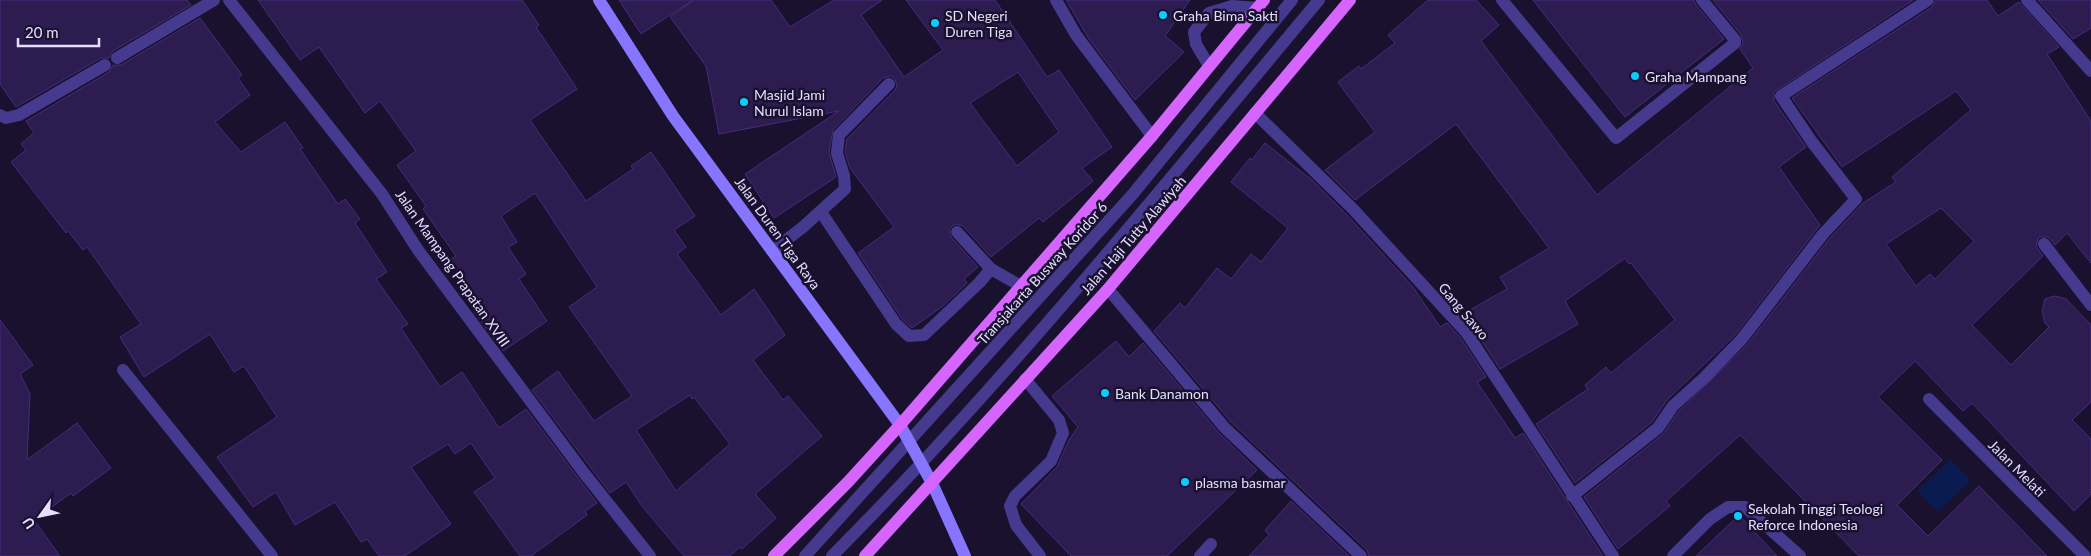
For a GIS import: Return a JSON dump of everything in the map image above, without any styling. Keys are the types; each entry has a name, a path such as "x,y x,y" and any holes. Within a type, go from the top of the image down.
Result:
{"main road":[{"name":"Jalan Duren Tiga Raya","path":"598,0 673,116 900,425 932,483 965,556"},
{"name":"Jalan Haji Tutty Alawiyah","path":"865,556 1108,289 1350,0"},
{"path":"774,556 848,482 900,425 1152,136 1261,4"}],"street":[{"path":"117,58 214,0"},
{"name":"Jalan Mampang Prapatan XVIII","path":"229,0 382,194 418,250 584,473 650,556"},
{"path":"1056,0 1076,35 1152,136"},
{"name":"Transjakarta Busway Koridor 6","path":"805,556 1132,195 1292,0"},
{"path":"832,556 1033,340 1110,252 1319,0"},
{"path":"1502,0 1616,138 1735,43 1735,40 1702,0"},
{"path":"1572,496 1658,428 1674,406 1741,340 1823,234 1856,199 1812,142 1781,96 1928,0"},
{"path":"2027,0 2091,71"},
{"path":"1209,66 1196,44 1194,32 1209,13 1232,6 1261,4"},
{"path":"0,115 6,118 19,115 104,65"},
{"path":"772,251 821,212 845,189 844,176 837,153 839,135 889,84"},
{"name":"Gang Sawo","path":"1255,113 1353,209 1466,332 1613,556"},
{"path":"821,212 896,324 909,336 924,336 991,269"},
{"path":"957,232 991,269 1021,286"},
{"path":"2044,244 2091,306"},
{"path":"1108,289 1225,428 1360,556"},
{"path":"123,370 272,556"},
{"path":"1025,379 1059,420 1063,433 1051,461 1015,496 1010,506 1016,525 1040,556"},
{"name":"Jalan Melati","path":"1929,399 2085,556"},
{"path":"1673,556 1710,520 1728,507 1745,507 1800,556"},
{"path":"1200,556 1211,544"}],"water":[{"path":"1950,459 1971,480 1938,512 1917,491"}],"building":[{"path":"0,0 187,0 191,5 113,51 109,58 101,58 16,107 0,84"},
{"path":"258,0 522,0 539,25 536,27 577,89 530,120 586,201 633,169 631,166 651,152 695,216 674,230 686,247 677,254 721,315 754,289 785,335 753,360 783,400 788,396 822,436 755,494 776,518 742,549 740,547 730,556 684,556 642,506 626,482 610,493 532,390 558,371 594,421 632,396 569,307 597,287 535,193 501,216 517,242 508,247 526,274 519,279 547,321 503,351 474,312 480,308 450,260 456,256 423,209 426,206 397,165 416,151 380,101 365,113 319,47 300,60","holes":["690,395 692,399 694,397 730,444 676,491 636,430"]},
{"path":"619,0 693,0 641,34"},
{"path":"694,0 771,0 790,27 834,0 882,0 861,15 904,77 943,50 906,0 995,0 1047,77 1059,70 1112,147 1082,168 1093,181 1043,222 1039,218 991,257 963,226 956,224 952,226 949,230 951,237 978,267 964,279 967,283 943,306 912,328 902,319 858,253 894,227 850,168 845,152 847,139 895,90 897,86 895,79 891,76 883,78 833,130 829,152 836,177 774,218 745,174 839,111 719,134 706,66 670,17","holes":["1018,72 1059,132 1017,166 970,103"]},
{"path":"1066,0 1190,0 1165,36 1184,52 1135,100 1089,39"},
{"path":"1428,0 1476,0 1499,25 1481,41 1597,195 1753,68 1740,49 1743,43 1741,35 1713,0 1913,0 1774,92 1774,101 1806,147 1779,167 1820,225 1735,335 1667,400 1652,422 1575,483 1536,424 1588,389 1585,385 1606,367 1611,373 1675,320 1631,263 1629,264 1625,258 1565,301 1578,324 1500,369 1473,327 1461,315 1507,289 1500,277 1549,248 1456,124 1355,200 1325,170 1375,132 1338,82 1359,66 1361,69 1395,43 1388,35"},
{"name":"Graha Mampang","path":"1533,0 1694,0 1724,39 1625,117"},
{"path":"1936,0 1987,0 1998,16 2019,2 2059,47 2047,54 2091,121 2091,263 2067,233 2055,245 2048,237 2039,237 2036,246 2043,256 1972,325 2011,365 2049,327 2045,323 2042,311 2045,299 2055,296 2066,299 2091,325 2091,402 2072,420 2091,439 2091,494 2074,511 1972,403 1963,411 1915,361 1878,397 1942,460 1897,505 1928,536 1979,486 2047,556 1859,556 1740,435 1666,501 1670,506 1618,549 1584,497 1663,434 1679,411 1747,345 1829,239 1863,203 1896,182 1892,177 1971,110 1956,91 1842,167 1792,98 1932,7","holes":["1941,208 1974,241 1935,279 1930,274 1916,286 1886,244"]},
{"path":"2038,0 2091,0 2091,28 2073,39"},
{"path":"200,18 242,75 238,78 250,95 215,122 241,152 285,122 303,148 300,149 338,204 345,199 360,219 355,223 387,272 376,279 408,324 401,328 440,387 462,372 499,428 526,409 597,503 585,511 587,515 531,556 520,556 474,492 495,478 471,443 455,454 448,444 411,467 451,524 405,556 379,556 367,539 361,542 335,502 295,525 276,492 253,507 217,457 277,417 244,366 234,372 210,334 144,377 120,337 141,324 87,247 83,250 68,231 66,233 11,162 26,150 21,144 34,133 26,121 109,72 113,65 121,65"},
{"path":"1265,143 1312,180 1347,215 1413,287 1440,327 1447,323 1460,337 1486,377 1477,382 1515,438 1523,433 1603,556 1369,556 1367,550 1231,422 1154,331 1180,303 1185,308 1217,268 1231,279 1251,254 1261,262 1288,228 1231,182"},
{"path":"0,320 33,365 20,374 30,394 27,460 77,423 111,468 73,496 71,493 34,520 60,556 0,556"},
{"path":"1116,341 1129,357 1143,343 1219,433 1257,470 1167,556 1071,556 1021,504 1057,467 1069,440 1078,427 1052,396"},
{"path":"1291,501 1349,556 1249,556 1269,535 1265,530"},
{"path":"1739,515 1777,556 1696,556"}],"place":[{"name":"Graha Bima Sakti","path":"1163,15"},
{"name":"SD Negeri Duren Tiga","path":"935,23"},
{"name":"Graha Mampang","path":"1635,76"},
{"name":"Masjid Jami Nurul Islam","path":"744,102"},
{"name":"Bank Danamon","path":"1105,393"},
{"name":"plasma basmar","path":"1185,482"},
{"name":"Sekolah Tinggi Teologi Reforce Indonesia","path":"1738,516"}]}
